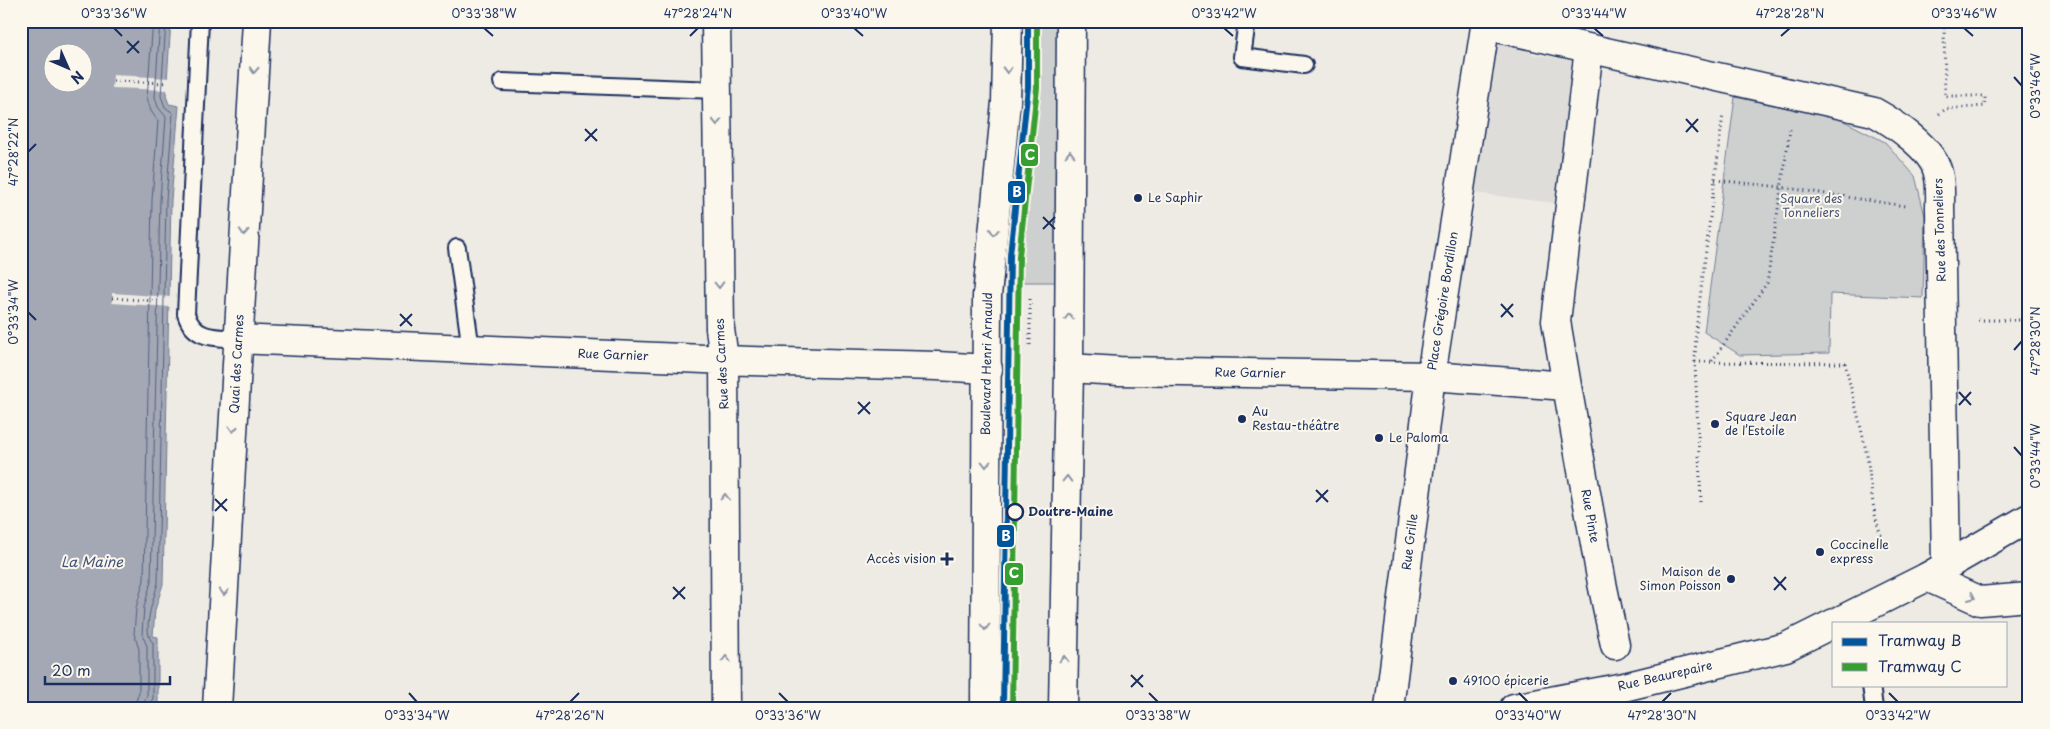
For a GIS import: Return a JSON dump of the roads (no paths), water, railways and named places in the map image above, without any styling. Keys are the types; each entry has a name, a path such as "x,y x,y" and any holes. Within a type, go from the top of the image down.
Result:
{"street":[{"name":"Quai des Carmes","path":"217,708 257,21"},
{"name":"Rue des Carmes","path":"716,21 720,329 724,359 726,708"},
{"name":"Boulevard Henri Arnauld","path":"985,708 987,296 1006,102 1008,21"},
{"path":"1064,708 1069,368 1071,21"},
{"name":"Rue des Tonneliers","path":"1486,23 1589,49 1874,112 1910,136 1927,154 1938,172 1940,199 1937,571"},
{"name":"Place Grégoire Bordillon","path":"1486,23 1431,376 1567,386"},
{"path":"1567,386 1556,321 1589,49"},
{"name":"Rue Garnier","path":"238,339 471,350 988,369"},
{"name":"Rue Garnier","path":"1069,368 1119,371 1431,376"},
{"name":"Rue Grille","path":"1389,708 1431,376"},
{"name":"Rue Pinte","path":"1567,386 1615,645"},
{"name":"Rue Beaurepaire","path":"1844,621 1937,571 2029,518"},
{"path":"1937,571 1980,601 2029,597"},
{"name":"Rue Beaurepaire","path":"1514,708 1624,686 1786,647 1832,626"}],"lane":[{"path":"200,21 186,314 189,323 202,335 238,339"},
{"path":"1247,21 1242,57 1304,65"},
{"path":"502,82 717,90"},
{"path":"457,248 471,350"},
{"path":"1871,686 1874,708"}],"water":[{"name":"La Maine","path":"21,21 171,21 166,96 169,104 179,106 171,200 163,584 155,610 153,636 158,637 158,705 153,705 153,708 21,708"}],"tram line":[{"name":"B","path":"1003,708 1010,255 1028,87 1028,21"},
{"name":"C","path":"1012,708 1019,256 1037,88 1037,21"}],"place":[{"name":"Le Saphir","path":"1138,198"},
{"name":"Au Restau-théâtre","path":"1242,419"},
{"name":"Square Jean de l’Estoile","path":"1715,424"},
{"name":"Le Paloma","path":"1379,438"},
{"name":"Doutre-Maine","path":"1015,512"},
{"name":"Coccinelle express","path":"1820,552"},
{"name":"Accès vision","path":"947,559"},
{"name":"Maison de Simon Poisson","path":"1731,579"},
{"name":"49100 épicerie","path":"1453,681"}],"park label":[{"name":"Square des Tonneliers","path":"1811,206"}]}
